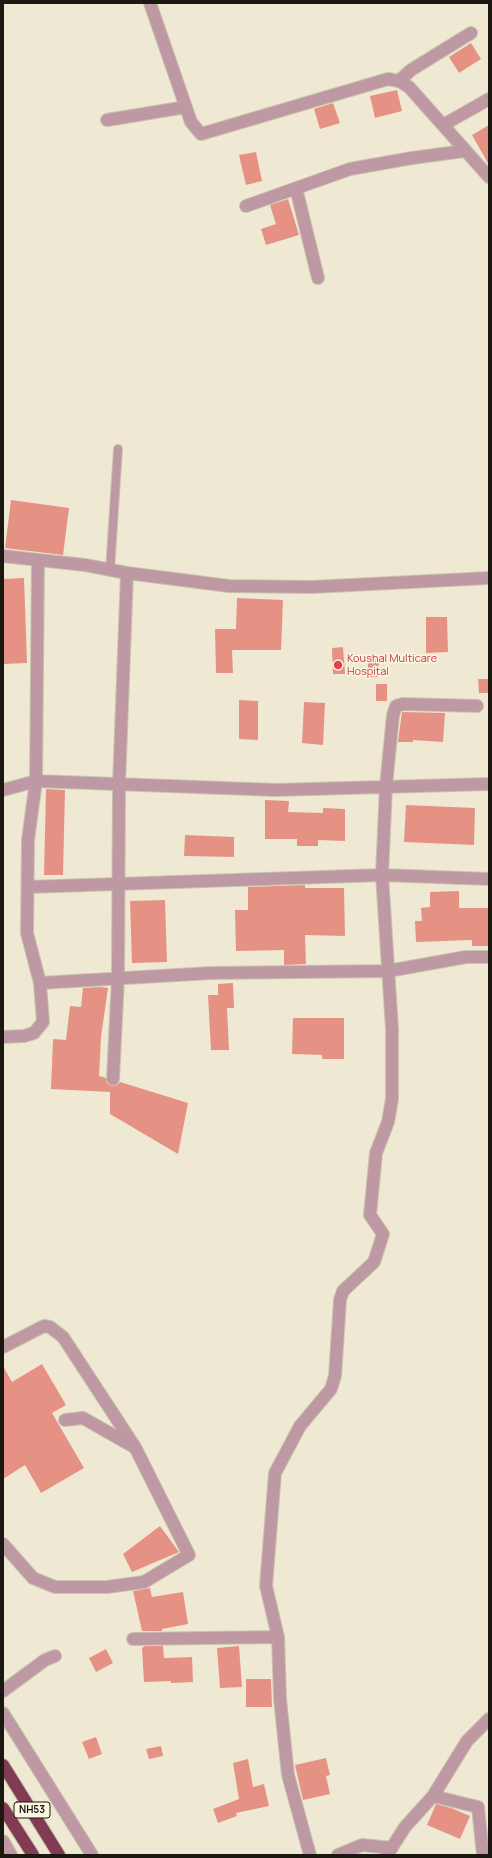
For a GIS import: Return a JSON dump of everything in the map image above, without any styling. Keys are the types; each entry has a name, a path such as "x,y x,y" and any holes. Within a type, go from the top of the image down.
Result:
{"highway":[{"name":"NH53","path":"3,1765 59,1855"},
{"name":"NH53","path":"3,1808 33,1855"}],"street":[{"path":"150,3 186,107 196,130 201,134 388,79 399,81 409,87 443,124 464,151 489,176"},
{"path":"399,81 411,70 471,33"},
{"path":"443,124 489,99"},
{"path":"107,120 186,107"},
{"path":"246,206 358,168 412,158 464,151"},
{"path":"296,188 318,278"},
{"path":"3,556 229,586 320,587 489,578"},
{"path":"3,1036 24,1036 34,1033 42,1022 40,983 27,933 28,840 36,780 38,560"},
{"path":"113,1078 118,978 119,784 127,573"},
{"path":"310,1855 288,1775 280,1699 278,1638 266,1586 275,1473 300,1426 331,1389 335,1376 340,1300 342,1291 374,1262 382,1234 370,1215 376,1153 388,1122 392,1099 392,1029 382,875 386,786 393,715 396,706 403,704 477,706"},
{"path":"3,790 36,780 276,790 489,784"},
{"path":"28,887 382,875 489,879"},
{"path":"40,983 211,973 388,971 466,957 489,957"},
{"path":"3,1346 44,1326 50,1327 63,1337 135,1447 189,1555 144,1582 107,1587 55,1587 33,1578 3,1544"},
{"path":"65,1420 83,1418 135,1447"},
{"path":"133,1639 278,1638"},
{"path":"3,1691 45,1660 55,1656"},
{"path":"3,1713 92,1855"},
{"path":"338,1855 362,1845 389,1852 405,1827 433,1796 467,1741 489,1719"},
{"path":"433,1796 478,1807 483,1855"},
{"path":"3,1841 10,1855"}],"lane":[{"path":"110,570 118,449"}],"building":[{"path":"471,43 481,59 459,73 449,57"},
{"path":"397,90 402,111 375,118 370,96"},
{"path":"333,103 340,123 320,129 314,109"},
{"path":"489,125 489,165 472,135"},
{"path":"256,152 262,181 246,185 239,155"},
{"path":"288,199 299,235 266,245 261,229 276,224 270,205"},
{"path":"11,500 69,508 63,555 5,548"},
{"path":"24,578 27,663 3,664 3,579"},
{"path":"237,598 283,600 281,650 232,650 233,673 216,673 215,629 236,629"},
{"path":"426,617 447,617 448,652 426,653"},
{"path":"343,647 345,674 333,674 332,648"},
{"path":"368,658 379,658 378,677 368,677"},
{"path":"478,679 489,679 489,693 479,693"},
{"path":"376,684 387,684 387,701 376,701"},
{"path":"239,700 258,701 258,740 239,739"},
{"path":"304,702 325,703 323,745 302,743"},
{"path":"402,712 445,713 443,742 413,740 413,742 398,742"},
{"path":"46,789 65,790 63,875 44,875"},
{"path":"265,800 289,801 288,812 323,813 323,808 345,809 345,841 318,840 318,846 297,846 297,839 265,839"},
{"path":"406,805 475,808 474,845 404,842"},
{"path":"185,835 234,837 234,857 184,856"},
{"path":"305,885 305,888 344,888 345,936 305,935 306,964 284,965 284,950 236,951 235,910 248,910 248,887"},
{"path":"459,891 459,908 489,908 489,946 472,946 472,940 416,942 415,921 422,921 421,908 430,907 430,892"},
{"path":"165,900 167,962 132,963 130,901"},
{"path":"233,983 234,1008 227,1008 229,1050 211,1050 208,995 218,995 218,984"},
{"path":"83,988 108,988 101,1037 99,1076 106,1078 107,1083 112,1086 117,1085 120,1082 188,1103 178,1154 110,1114 110,1092 51,1089 53,1039 66,1040 70,1006 81,1007"},
{"path":"293,1018 344,1018 344,1059 322,1059 322,1055 292,1054"},
{"path":"42,1364 66,1405 52,1413 84,1468 41,1493 25,1465 3,1479 3,1366 12,1382"},
{"path":"160,1526 179,1552 132,1572 123,1554"},
{"path":"150,1588 152,1597 183,1592 188,1624 162,1629 162,1631 142,1631 133,1591"},
{"path":"145,1646 163,1646 164,1658 192,1657 193,1682 144,1682 142,1648"},
{"path":"239,1646 242,1687 220,1688 217,1648"},
{"path":"106,1649 113,1663 96,1672 89,1658"},
{"path":"246,1679 271,1679 272,1707 246,1707"},
{"path":"96,1737 102,1754 89,1759 82,1742"},
{"path":"161,1746 163,1756 149,1759 146,1749"},
{"path":"326,1758 330,1775 326,1776 330,1794 303,1800 295,1765"},
{"path":"248,1759 253,1787 264,1784 269,1806 236,1813 237,1816 218,1823 213,1809 239,1799 233,1763"},
{"path":"436,1804 451,1808 470,1816 460,1839 427,1825"}],"place":[{"name":"Koushal Multicare Hospital","path":"338,665"}]}
